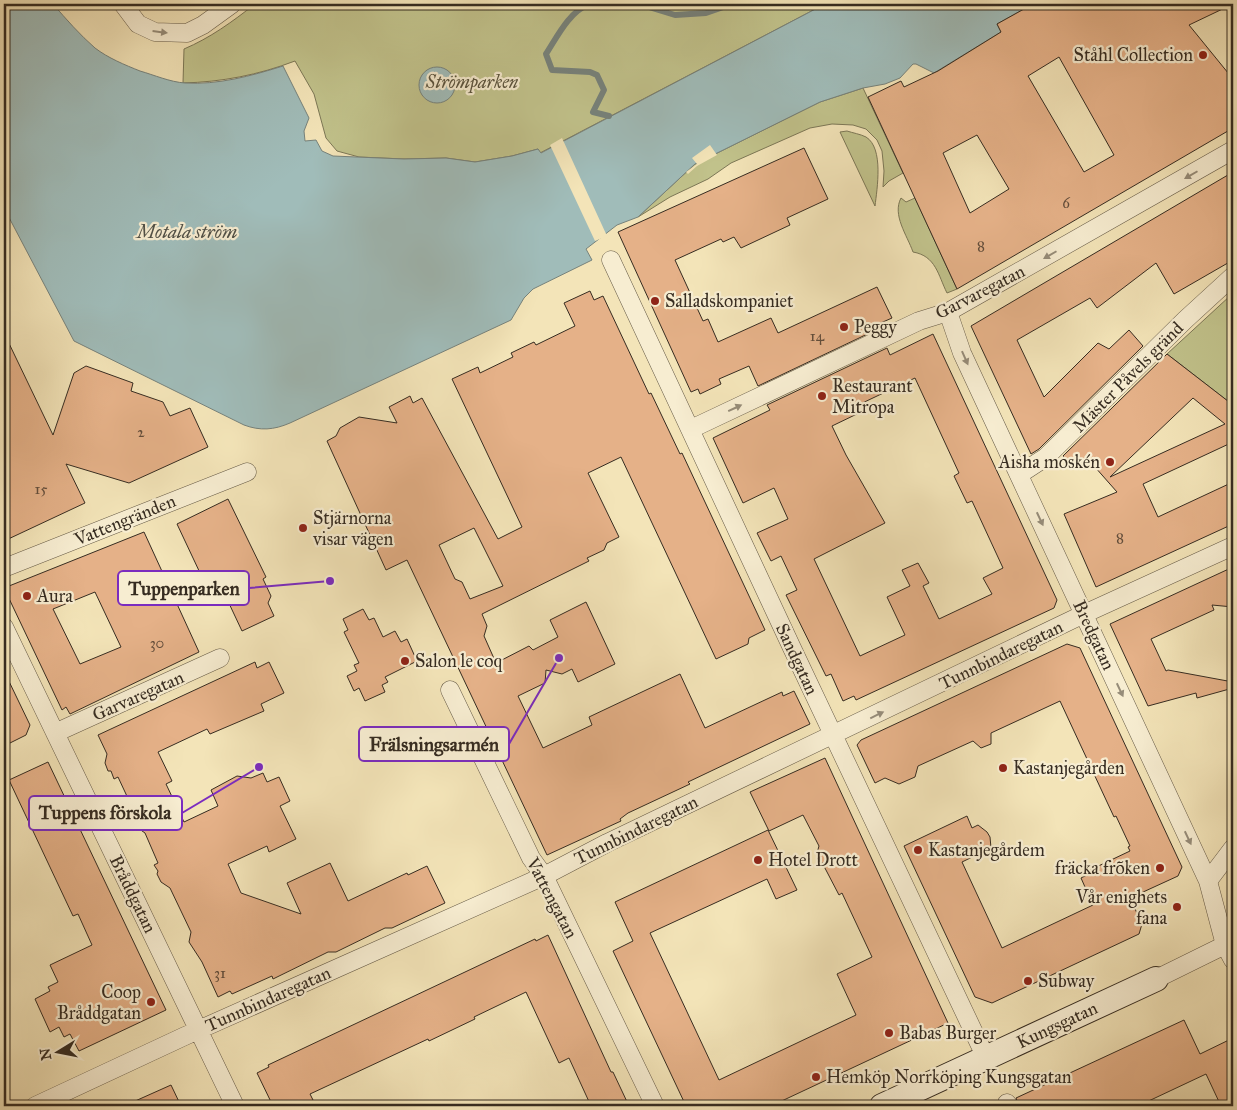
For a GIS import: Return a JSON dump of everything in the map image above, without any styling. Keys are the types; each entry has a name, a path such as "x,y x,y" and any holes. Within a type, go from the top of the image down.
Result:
{"main road":[{"name":"Kungsgatan","path":"882,1106 1156,979"}],"street":[{"path":"123,4 138,24 155,32 187,33 203,25 232,4"},
{"name":"Garvaregatan","path":"691,429 919,321 948,312 1233,150"},
{"name":"Sandgatan","path":"612,260 833,736 986,1058"},
{"name":"Mäster Påvels gränd","path":"1020,474 1046,457 1185,320 1233,276"},
{"name":"Bredgatan","path":"948,312 962,353 1208,881 1231,949"},
{"name":"Vattengränden","path":"4,568 247,472"},
{"name":"Tunnbindaregatan","path":"35,1106 199,1030 544,876 607,843 1084,614 1233,546"},
{"name":"Bråddgatan","path":"4,627 236,1106"},
{"name":"Garvaregatan","path":"55,733 220,658"},
{"name":"Vattengatan","path":"450,690 531,858 544,876 655,1106"},
{"path":"1208,881 1233,848"},
{"name":"Kungsgatan","path":"1156,979 1231,949"}],"green space":[{"name":"Strömparken","path":"255,4 825,4 540,153 538,149 512,156 475,162 446,158 359,157 337,151 326,138 314,94 295,61 240,77 183,83 184,49 221,29"},
{"path":"863,88 903,173 883,187 882,151 877,140 866,129 853,125 832,124 810,128 731,163 708,179 670,197 638,217 695,164 820,102"},
{"path":"847,131 866,137 872,142 875,150 878,169 875,206 840,132"},
{"path":"901,198 906,202 915,198 957,289 947,293 931,262 921,254 913,252 899,218 898,211"},
{"path":"1231,295 1233,298 1233,405 1167,354"}],"water":[{"name":"Motala ström","path":"4,4 53,4 100,52 140,71 174,81 210,83 247,76 283,66 309,118 304,131 305,141 316,140 322,151 333,156 404,159 446,158 475,162 512,156 538,149 541,153 825,4 1033,4 997,24 1001,32 934,73 913,64 900,78 820,102 695,164 638,217 617,225 586,249 592,260 533,289 524,298 511,320 290,423 267,429 244,425 74,341 4,208"},
{"path":"437,67 450,72 455,85 450,98 437,103 424,98 419,85 424,72"}],"pier":[{"path":"562,138 607,236 595,241 550,145"},
{"path":"710,145 717,155 697,166 688,174 686,172 697,164 692,158"}],"building":[{"path":"1033,4 1233,4 1189,25 1233,79 1233,128 957,289 868,97 901,81 904,87 938,71 1001,32 997,24","holes":["1059,57 1114,155 1084,172 1028,76","977,135 1009,189 970,213 943,153"]},
{"path":"804,148 828,199 787,218 790,225 741,248 734,237 723,242 721,239 675,260 703,321 708,319 718,342 771,318 778,333 877,287 892,318 876,325 878,329 758,386 749,366 719,379 721,384 700,394 698,389 691,392 618,232"},
{"path":"1233,172 1233,260 1174,294 1156,263 1097,308 1090,298 1017,340 1044,397 1098,343 1109,349 1129,330 1143,346 1039,449 1031,454 971,326"},
{"path":"590,291 594,300 603,296 649,394 651,393 680,454 682,453 765,630 749,638 748,644 716,659 621,457 588,473 619,537 607,543 604,550 587,558 589,561 482,614 487,626 484,636 496,663 529,646 533,650 558,637 550,620 586,602 615,664 578,682 572,669 562,674 546,670 545,683 518,696 543,748 592,725 589,717 680,674 705,728 782,692 783,696 794,691 810,724 688,782 690,784 628,813 620,819 621,821 547,855 407,560 386,570 327,441 336,436 340,428 359,417 397,423 389,407 410,396 413,403 422,398 498,539 522,527 452,379 478,367 480,373 513,357 511,353 534,342 536,345 575,326 564,303","holes":["474,528 503,586 470,599 462,582 455,579 439,545"]},
{"path":"4,333 53,435 74,373 86,366 133,383 131,391 163,402 170,416 190,408 208,447 129,483 66,464 85,503 4,541"},
{"path":"933,334 1057,600 1054,608 856,700 854,696 843,701 831,674 826,676 786,595 797,590 781,556 771,561 757,533 788,519 774,488 743,503 713,438 770,410 767,405 887,348 890,355","holes":["915,378 959,473 954,476 967,503 972,501 1003,568 983,578 992,594 939,619 923,586 929,583 918,563 902,570 910,586 887,597 905,635 860,656 814,559 885,523 846,455 832,426 859,413 856,406"]},
{"path":"1167,354 1233,405 1233,442 1143,484 1158,517 1233,482 1233,524 1096,587 1064,514 1117,492 1087,458 1075,469 1063,456","holes":["1193,398 1225,424 1110,477"]},
{"path":"228,499 266,577 263,579 271,596 268,603 274,616 242,631 226,597 224,598 218,587 214,589 208,578 201,575 177,524"},
{"path":"144,532 199,652 70,714 66,707 62,710 4,588","holes":["95,592 121,647 80,664 53,609"]},
{"path":"1233,567 1233,607 1212,605 1214,610 1151,639 1166,671 1233,682 1233,688 1197,698 1196,693 1148,706 1110,624"},
{"path":"363,609 369,620 374,618 383,637 395,631 401,642 407,639 417,661 385,677 388,682 382,685 385,692 365,701 359,688 354,691 347,676 357,671 354,665 359,663 344,632 348,630 343,619"},
{"path":"1067,644 1080,648 1182,867 1178,876 1130,898 1142,924 1139,934 992,1003 975,997 904,846 967,816 972,828 978,825 987,832 990,837 991,848 962,862 1002,948 1093,905 1081,878 1091,873 1090,870 1130,851 1128,847 1130,846 1116,816 1114,817 1060,701 991,733 991,744 981,748 973,741 918,766 915,777 899,784 885,778 875,783 857,745 861,740"},
{"path":"255,662 257,668 269,662 284,693 261,704 264,711 210,734 207,729 158,752 172,781 166,784 184,822 218,806 211,790 237,776 251,778 263,773 267,782 279,777 290,801 280,806 296,839 269,852 267,846 228,864 241,893 301,914 287,883 330,863 348,901 407,873 408,875 427,866 445,903 392,928 385,928 336,952 328,952 273,979 272,976 232,994 230,991 218,997 202,962 189,942 191,932 170,888 161,882 157,874 158,871 154,865 158,863 145,833 135,826 131,818 132,816 128,809 132,807 118,777 114,779 111,771 108,771 105,763 107,754 98,735"},
{"path":"4,671 30,725 26,735 4,746"},
{"path":"825,758 948,1023 771,1106 686,1106 613,951 633,941 615,902 768,830 797,890 776,899 767,879 650,933 719,1080 856,1015 837,974 872,957 842,893 839,895 817,853 819,846 803,815 769,831 750,792"},
{"path":"48,762 166,1010 79,1051 70,1034 64,1037 59,1027 50,1032 35,999 50,991 48,987 58,982 50,965 92,945 78,914 73,916 9,780"},
{"path":"548,935 611,1072 613,1072 629,1106 591,1106 569,1058 559,1063 526,992 429,1041 428,1039 310,1094 316,1106 273,1106 257,1073 269,1067 268,1065 535,939 536,941"},
{"path":"1184,1020 1200,1054 1233,1038 1233,1106 1221,1106 1206,1074 1138,1106 1019,1106 1016,1098"},
{"path":"171,1085 181,1106 124,1106"}],"waterway":[{"path":"589,4 575,13 559,33 546,54 552,70 590,72 597,75 604,90 593,112 609,116"},
{"path":"639,4 675,15 706,13 732,4"}],"place":[{"name":"Ståhl Collection","path":"1203,55"},
{"name":"Salladskompaniet","path":"655,301"},
{"name":"Peggy","path":"844,327"},
{"name":"Restaurant Mitropa","path":"822,396"},
{"name":"Aisha moskén","path":"1110,462"},
{"name":"Stjärnorna visar vägen","path":"303,528"},
{"name":"Tuppenparken","path":"330,581"},
{"name":"Aura","path":"27,596"},
{"name":"Frälsningsarmén","path":"559,658"},
{"name":"Salon le coq","path":"405,661"},
{"name":"Tuppens förskola","path":"259,767"},
{"name":"Kastanjegården","path":"1003,768"},
{"name":"Kastanjegårdem","path":"918,850"},
{"name":"Hotel Drott","path":"758,860"},
{"name":"fräcka frõken","path":"1160,868"},
{"name":"Vår enighets fana","path":"1177,907"},
{"name":"Subway","path":"1028,981"},
{"name":"Coop Bråddgatan","path":"151,1002"},
{"name":"Babas Burger","path":"889,1033"},
{"name":"Hemköp Norrköping Kungsgatan","path":"816,1077"}]}
